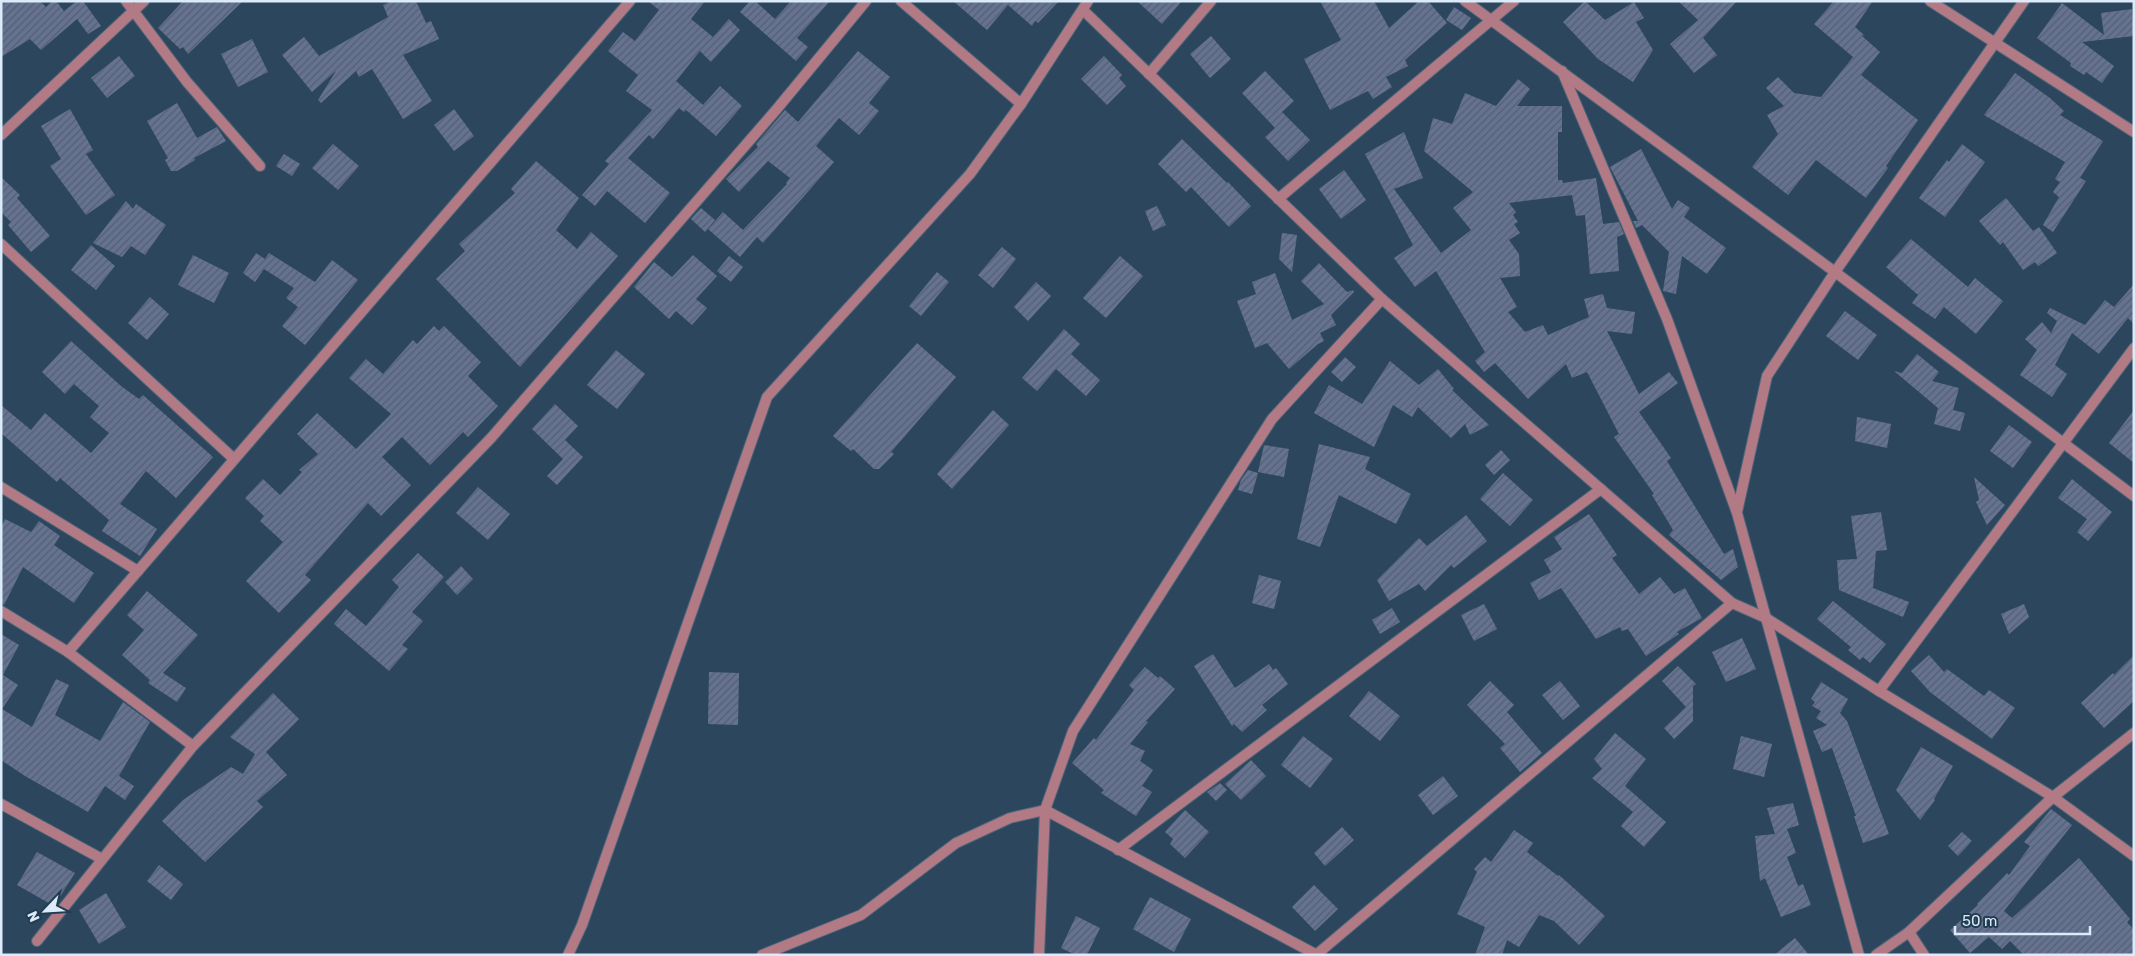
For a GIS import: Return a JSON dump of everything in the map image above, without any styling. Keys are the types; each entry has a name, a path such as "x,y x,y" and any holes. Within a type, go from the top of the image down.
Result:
{"street":[{"path":"126,1 188,82 260,166"},
{"path":"1,135 144,1"},
{"path":"68,652 630,1"},
{"path":"37,941 194,746 491,438 770,117 866,1"},
{"path":"901,1 1021,104"},
{"path":"1149,74 1211,1"},
{"path":"1465,1 1835,272 2134,496"},
{"path":"1278,199 1514,1"},
{"path":"1930,1 2134,132"},
{"path":"1737,513 1767,376 1835,272 2024,1"},
{"path":"568,955 582,925 767,397 970,174 1021,104 1086,6 1149,74 1382,299 1732,604 1766,618 1879,691 2053,797 2134,856"},
{"path":"1562,71 1667,319 1737,513 1860,955"},
{"path":"1,244 234,459"},
{"path":"1039,955 1044,810 1073,731 1272,419 1382,299"},
{"path":"1879,691 2134,348"},
{"path":"1,487 138,571"},
{"path":"1118,850 1601,489"},
{"path":"762,955 861,915 956,843 1010,818 1044,810 1316,955 1732,604"},
{"path":"1,611 68,652 194,746"},
{"path":"1876,955 1909,932 2053,797 2134,732"},
{"path":"1,804 102,859"},
{"path":"1909,932 1924,955"}],"building":[{"path":"1,1 40,1 46,7 52,1 56,1 64,11 77,1 83,1 101,26 88,34 77,19 41,50 30,39 1,57"},
{"path":"183,1 243,1 188,54 183,47 180,49 158,28"},
{"path":"391,1 416,1 426,23 431,21 439,39 403,55 432,101 403,119 372,69 359,77 356,71 321,103 318,100 336,71 312,92 282,55 304,37 319,56 388,17 383,5"},
{"path":"648,1 705,1 691,19 713,37 729,19 740,30 711,62 700,51 676,81 703,105 720,86 742,106 716,136 686,110 684,112 679,108 653,139 649,135 628,158 670,193 645,223 607,191 595,206 582,195 609,164 605,161 652,110 626,91 638,75 608,51 623,32 635,41 659,10"},
{"path":"750,1 755,1 775,19 791,1 830,1 797,38 808,47 796,61 740,12"},
{"path":"953,1 1059,1 1038,23 1035,21 1032,26 1008,5 987,30"},
{"path":"1137,1 1182,1 1162,24"},
{"path":"1320,1 1374,1 1389,28 1419,1 1428,1 1447,23 1405,60 1408,66 1386,77 1392,87 1373,99 1368,91 1330,110 1304,59 1341,40"},
{"path":"1585,1 1605,20 1634,2 1644,18 1636,22 1653,50 1633,82 1598,59 1563,22"},
{"path":"1678,1 1737,1 1703,38 1717,55 1694,73 1670,44 1698,20"},
{"path":"1834,1 1873,1 1855,27 1880,52 1861,75 1918,120 1886,166 1888,168 1866,198 1816,160 1788,195 1752,167 1778,134 1767,115 1784,106 1766,88 1778,77 1794,93 1821,97 1853,57 1814,24"},
{"path":"2062,3 2104,35 2101,13 2132,9 2134,36 2082,42 2114,66 2102,83 2086,72 2084,75 2070,66 2071,63 2037,38"},
{"path":"1454,7 1471,18 1462,30 1446,20"},
{"path":"1211,36 1231,59 1210,78 1190,54"},
{"path":"252,39 268,72 238,87 221,54"},
{"path":"858,51 890,77 869,103 879,111 859,135 839,118 816,146 834,162 763,243 757,237 740,257 708,229 723,212 743,230 787,184 790,178 768,161 739,192 726,179 758,147 756,144 785,110 798,122"},
{"path":"119,56 135,76 107,98 91,78"},
{"path":"1104,56 1122,75 1119,78 1126,86 1107,105 1081,79"},
{"path":"1265,71 1294,101 1282,112 1310,140 1288,161 1265,137 1275,128 1242,93"},
{"path":"2015,73 2050,98 2064,111 2060,115 2103,141 2080,178 2086,181 2053,232 2043,225 2059,197 2053,192 2060,182 2055,179 2065,162 1984,115"},
{"path":"1518,79 1530,89 1517,106 1562,106 1562,132 1558,132 1558,180 1562,180 1563,183 1596,178 1603,224 1619,222 1624,234 1617,237 1619,271 1590,274 1585,215 1576,216 1572,195 1509,203 1516,212 1513,215 1518,222 1514,224 1520,233 1509,240 1519,254 1520,276 1500,278 1517,307 1508,312 1525,332 1543,325 1548,335 1589,317 1584,299 1603,294 1607,308 1635,312 1632,334 1607,331 1639,394 1669,372 1678,383 1639,412 1671,458 1667,461 1724,554 1733,549 1738,567 1721,580 1669,535 1673,530 1652,495 1654,494 1614,437 1619,434 1587,372 1572,378 1566,364 1528,399 1495,363 1484,372 1475,361 1485,352 1436,271 1415,287 1394,258 1413,245 1365,154 1404,132 1423,178 1394,189 1441,253 1471,230 1453,208 1473,192 1424,151 1433,118 1452,124 1465,93 1496,106"},
{"path":"177,103 197,138 217,127 226,141 194,158 195,160 177,171 171,171 165,160 168,158 147,121"},
{"path":"70,109 93,150 86,154 115,195 86,215 50,166 61,159 41,126"},
{"path":"454,109 474,136 454,151 434,125"},
{"path":"1182,139 1251,206 1229,227 1191,187 1186,192 1158,164"},
{"path":"333,144 359,166 338,190 312,168"},
{"path":"1962,144 1985,162 1945,217 1919,198 1947,160 1949,162"},
{"path":"1641,149 1672,209 1678,200 1690,208 1684,217 1726,248 1707,274 1682,256 1676,294 1663,291 1669,252 1642,225 1636,228 1633,221 1638,221 1610,167"},
{"path":"284,154 300,164 292,176 276,166"},
{"path":"536,161 579,198 556,230 577,249 591,232 618,256 520,367 436,279 465,251 459,244 515,193 511,189"},
{"path":"1344,170 1366,200 1341,219 1319,189"},
{"path":"1,177 20,195 17,198 50,236 31,252 8,225 11,222 1,212"},
{"path":"2006,198 2033,231 2039,227 2057,253 2038,266 2035,262 2023,270 2003,242 2000,245 1979,221"},
{"path":"126,201 133,209 136,204 166,225 145,255 131,246 122,257 93,243"},
{"path":"1157,206 1166,225 1153,231 1145,211"},
{"path":"701,208 715,220 705,232 691,219"},
{"path":"1282,233 1297,235 1292,272 1279,259"},
{"path":"1911,239 1968,287 1975,278 2003,301 1976,334 1944,307 1935,319 1912,303 1918,295 1886,267"},
{"path":"91,245 115,266 96,290 71,270"},
{"path":"1002,247 1016,259 993,288 978,275"},
{"path":"256,253 265,259 269,253 315,282 332,260 358,280 305,345 282,326 298,307 286,298 294,288 264,269 255,282 243,273"},
{"path":"193,255 229,273 214,303 178,285"},
{"path":"693,255 717,276 696,299 707,308 692,325 676,311 669,319 634,287 654,262 672,277"},
{"path":"729,256 743,267 731,282 717,271"},
{"path":"1120,256 1143,276 1106,318 1083,298"},
{"path":"1319,263 1347,292 1353,290 1354,292 1331,315 1336,325 1320,333 1324,341 1289,369 1267,343 1255,348 1237,301 1256,294 1252,282 1275,273 1292,320 1324,304 1301,281"},
{"path":"937,272 949,282 921,316 909,306"},
{"path":"1036,282 1051,296 1028,321 1014,307"},
{"path":"2134,284 2134,324 2128,318 2099,354 2072,333 2055,365 2067,374 2052,397 2020,375 2037,350 2025,339 2042,322 2051,333 2057,321 2047,313 2050,308 2085,325 2105,300 2114,307"},
{"path":"150,297 169,314 147,340 128,323"},
{"path":"1845,311 1877,335 1858,360 1826,336"},
{"path":"434,326 439,331 444,326 481,362 468,376 498,406 468,437 463,432 430,465 402,437 382,457 411,485 381,516 368,503 305,575 311,580 279,613 246,581 283,542 260,521 264,516 245,498 263,479 280,495 302,472 299,470 318,454 297,434 317,413 356,449 391,414 349,378 366,359 383,374 413,340 417,344"},
{"path":"1064,329 1080,344 1071,354 1100,380 1086,396 1056,369 1037,391 1022,378"},
{"path":"71,341 121,386 139,399 143,395 213,457 176,498 146,471 120,504 157,529 140,556 102,531 109,520 60,478 57,482 1,433 1,405 31,430 45,413 91,453 109,433 90,417 99,406 74,384 65,394 42,372"},
{"path":"917,343 956,377 891,452 894,454 879,469 874,469 853,449 851,451 833,436"},
{"path":"616,350 645,374 617,409 587,385"},
{"path":"1917,354 1939,372 1932,381 1959,388 1953,410 1965,413 1960,431 1934,424 1938,408 1894,371 1902,373"},
{"path":"1345,357 1356,367 1342,382 1331,372"},
{"path":"1390,361 1419,385 1438,369 1454,389 1452,390 1489,425 1470,435 1465,424 1451,438 1418,407 1412,417 1393,405 1374,447 1314,413 1329,385 1362,404"},
{"path":"555,404 578,426 565,440 583,457 557,485 547,476 563,459 532,429"},
{"path":"993,410 1009,425 952,489 937,474"},
{"path":"2134,410 2134,463 2109,443"},
{"path":"1857,417 1891,424 1887,448 1855,441"},
{"path":"2009,425 2032,442 2013,468 1990,451"},
{"path":"1319,444 1370,457 1365,469 1411,494 1396,524 1339,495 1320,547 1297,539"},
{"path":"1264,445 1289,449 1284,477 1258,472"},
{"path":"1501,450 1510,460 1494,475 1485,465"},
{"path":"1248,470 1258,473 1252,494 1238,490 1241,480"},
{"path":"1503,473 1533,500 1510,526 1480,499"},
{"path":"1974,477 2005,505 1987,525 1976,502 1979,500"},
{"path":"2072,479 2112,512 2088,541 2077,532 2087,519 2058,498"},
{"path":"478,487 510,514 488,540 456,513"},
{"path":"1881,512 1887,550 1876,551 1873,588 1909,602 1903,617 1839,590 1837,560 1857,559 1851,516"},
{"path":"1589,514 1617,555 1612,558 1639,594 1660,577 1674,594 1685,588 1702,618 1677,632 1679,634 1646,656 1628,629 1622,631 1620,627 1596,639 1561,588 1539,600 1530,583 1551,572 1544,560 1562,549 1554,537"},
{"path":"1466,515 1487,541 1454,568 1451,565 1425,591 1419,584 1389,601 1377,580 1419,538 1427,546"},
{"path":"5,519 31,532 39,521 60,536 54,545 94,573 74,603 23,567 4,605 1,604 1,527"},
{"path":"418,553 444,577 412,612 423,621 402,645 408,649 389,671 334,624 346,609 366,626 399,587 392,580"},
{"path":"461,566 473,579 457,595 445,582"},
{"path":"1259,575 1281,581 1274,609 1252,603"},
{"path":"147,591 198,635 163,673 186,688 177,702 148,683 150,680 122,655 144,630 127,615"},
{"path":"1833,601 1886,644 1870,663 1863,657 1860,660 1848,650 1851,647 1817,619"},
{"path":"1484,604 1497,629 1474,641 1461,615"},
{"path":"2024,604 2029,617 2009,634 2001,614"},
{"path":"1392,608 1400,622 1380,634 1372,620"},
{"path":"1,634 19,645 3,675 18,685 2,709 32,727 56,679 69,685 55,715 100,741 123,702 150,722 119,776 134,786 125,800 105,786 88,812 1,760"},
{"path":"1742,638 1756,669 1726,682 1712,652"},
{"path":"1213,654 1235,688 1269,664 1273,670 1276,668 1288,684 1262,705 1267,710 1242,732 1234,724 1232,726 1194,666"},
{"path":"1929,655 1944,672 1947,669 1984,696 1989,690 2015,708 1992,739 1930,692 1911,671"},
{"path":"2134,655 2134,701 2104,728 2081,703"},
{"path":"1678,666 1696,684 1693,686 1693,721 1674,739 1664,728 1686,707 1662,681"},
{"path":"1145,667 1158,678 1160,676 1175,689 1146,721 1148,722 1130,744 1145,751 1140,761 1153,770 1142,786 1152,792 1136,816 1101,793 1104,790 1072,763 1094,738 1096,740 1134,690 1129,685"},
{"path":"709,672 739,673 738,725 708,724"},
{"path":"1490,681 1514,705 1507,712 1542,753 1520,772 1500,748 1505,744 1467,705"},
{"path":"1560,681 1580,706 1563,720 1542,695"},
{"path":"1821,682 1848,699 1840,713 1847,721 1889,834 1863,843 1854,816 1856,816 1832,748 1822,752 1813,731 1827,725 1816,718 1821,711 1812,706 1815,702 1811,699"},
{"path":"1369,691 1400,716 1380,741 1349,716"},
{"path":"273,693 299,719 266,752 287,775 257,801 263,807 205,862 162,821 183,800 231,767 243,774 255,754 230,737"},
{"path":"1615,733 1646,759 1625,786 1666,822 1644,847 1621,826 1633,812 1592,778 1602,769 1594,759"},
{"path":"1303,736 1333,759 1310,788 1281,765"},
{"path":"1741,736 1772,744 1764,777 1733,769"},
{"path":"1921,747 1953,766 1935,800 1920,820 1896,790"},
{"path":"1251,760 1266,776 1241,800 1225,784"},
{"path":"1443,776 1458,796 1433,815 1418,795"},
{"path":"1220,783 1227,790 1216,801 1207,792"},
{"path":"1793,803 1799,825 1787,829 1796,853 1787,857 1798,886 1803,884 1811,905 1781,917 1765,878 1760,881 1755,836 1775,834 1767,808"},
{"path":"2051,809 2072,825 2004,911 2012,918 2079,858 2130,919 2127,922 2134,930 2134,955 2024,955 2010,941 2002,949 1989,937 1970,953 1950,930 1978,905 2007,873 2009,875 2030,846 2024,842"},
{"path":"1185,810 1209,832 1185,858 1170,844 1173,839 1165,832"},
{"path":"1342,827 1354,840 1325,866 1314,853"},
{"path":"1514,830 1533,843 1527,852 1559,875 1605,916 1579,945 1554,921 1539,915 1519,947 1507,940 1502,955 1475,955 1485,927 1457,914 1477,872 1474,869 1485,857 1491,862"},
{"path":"1962,832 1972,841 1958,856 1948,846"},
{"path":"37,852 75,873 54,906 17,885"},
{"path":"159,865 183,884 171,900 147,881"},
{"path":"1314,885 1338,909 1315,931 1292,907"},
{"path":"106,893 126,927 99,944 79,910"},
{"path":"1150,897 1191,919 1174,952 1133,929"},
{"path":"1076,916 1100,928 1087,955 1076,955 1061,948"},
{"path":"1795,938 1809,955 1774,955"}]}
